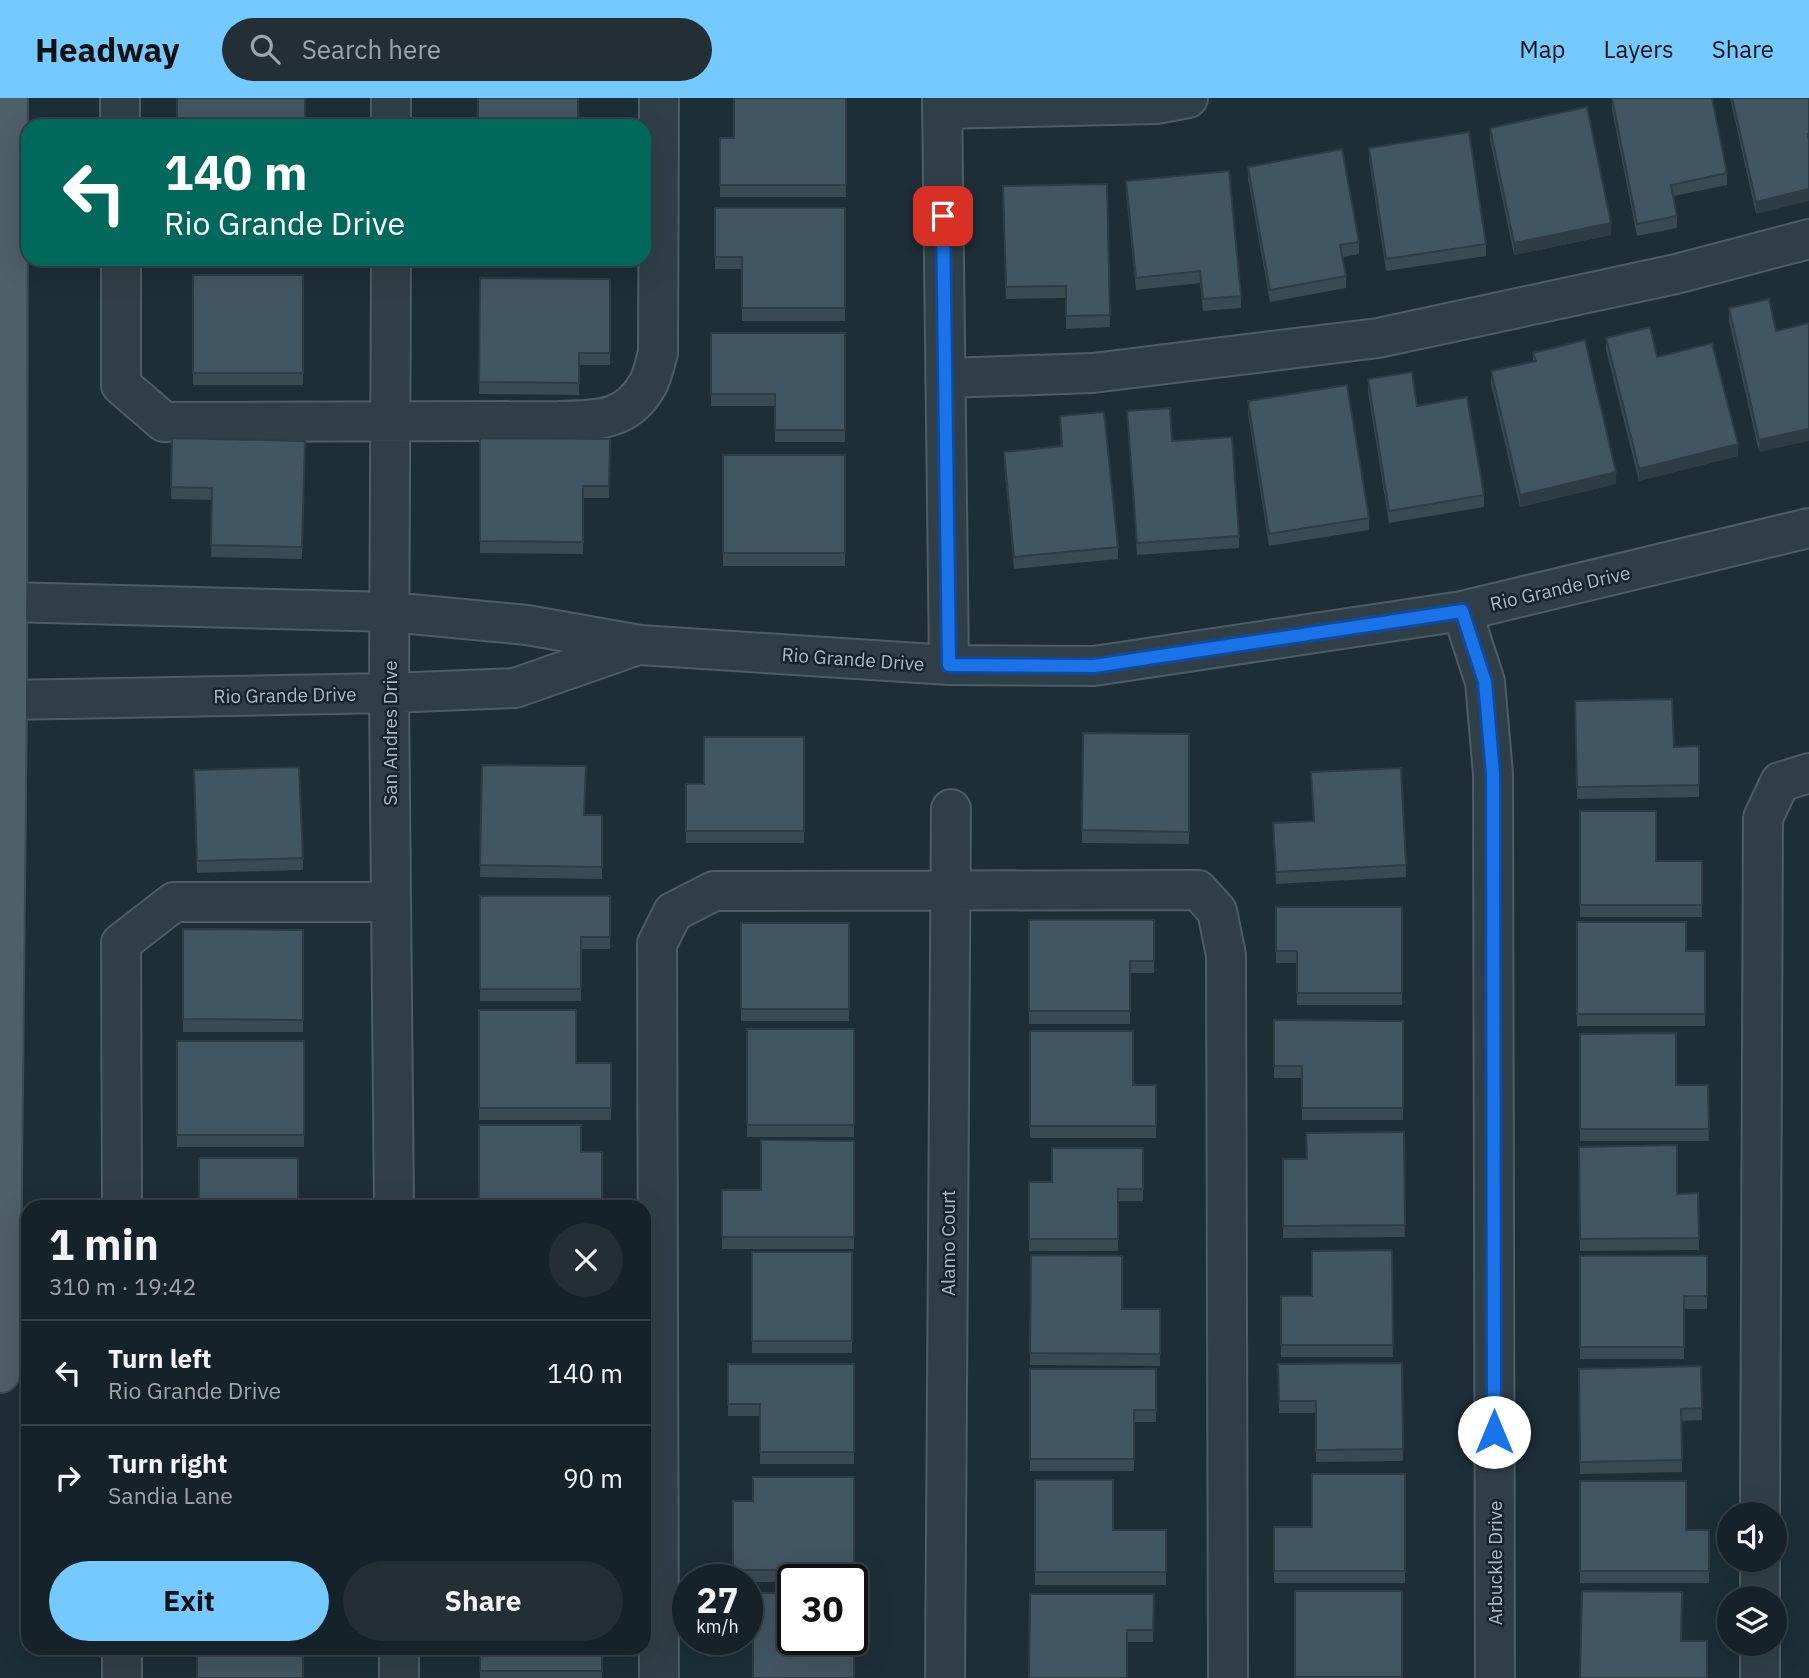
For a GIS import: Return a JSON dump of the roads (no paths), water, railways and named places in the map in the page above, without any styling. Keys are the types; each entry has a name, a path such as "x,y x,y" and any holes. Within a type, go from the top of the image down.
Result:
{"main road":[{"path":"0,1373 7,700 8,98"}],"street":[{"path":"120,98 120,119"},
{"path":"391,98 391,119"},
{"path":"121,266 121,385 164,422 606,419 628,409 649,384 658,353 659,98"},
{"path":"949,665 942,104 1156,104 1188,98"},
{"path":"946,378 1093,373 1378,338 1676,274 1809,239"},
{"name":"San Andres Drive","path":"391,266 389,693 394,1200"},
{"name":"Rio Grande Drive","path":"7,602 390,612 527,625 640,645 949,665 1094,666 1462,611 1809,528"},
{"name":"Arbuckle Drive","path":"1462,611 1485,682 1493,774 1495,1678"},
{"name":"Rio Grande Drive","path":"7,700 515,688 640,645"},
{"path":"1760,1502 1763,818 1780,782 1809,773"},
{"name":"Alamo Court","path":"945,1678 951,809"},
{"path":"659,1678 657,944 673,912 714,891 951,890 1198,890 1217,911 1226,955 1227,1678"},
{"path":"121,1200 121,943 174,902 391,902"},
{"path":"122,1655 122,1678"},
{"path":"399,1655 399,1678"},
{"path":"1760,1656 1760,1678"}]}
